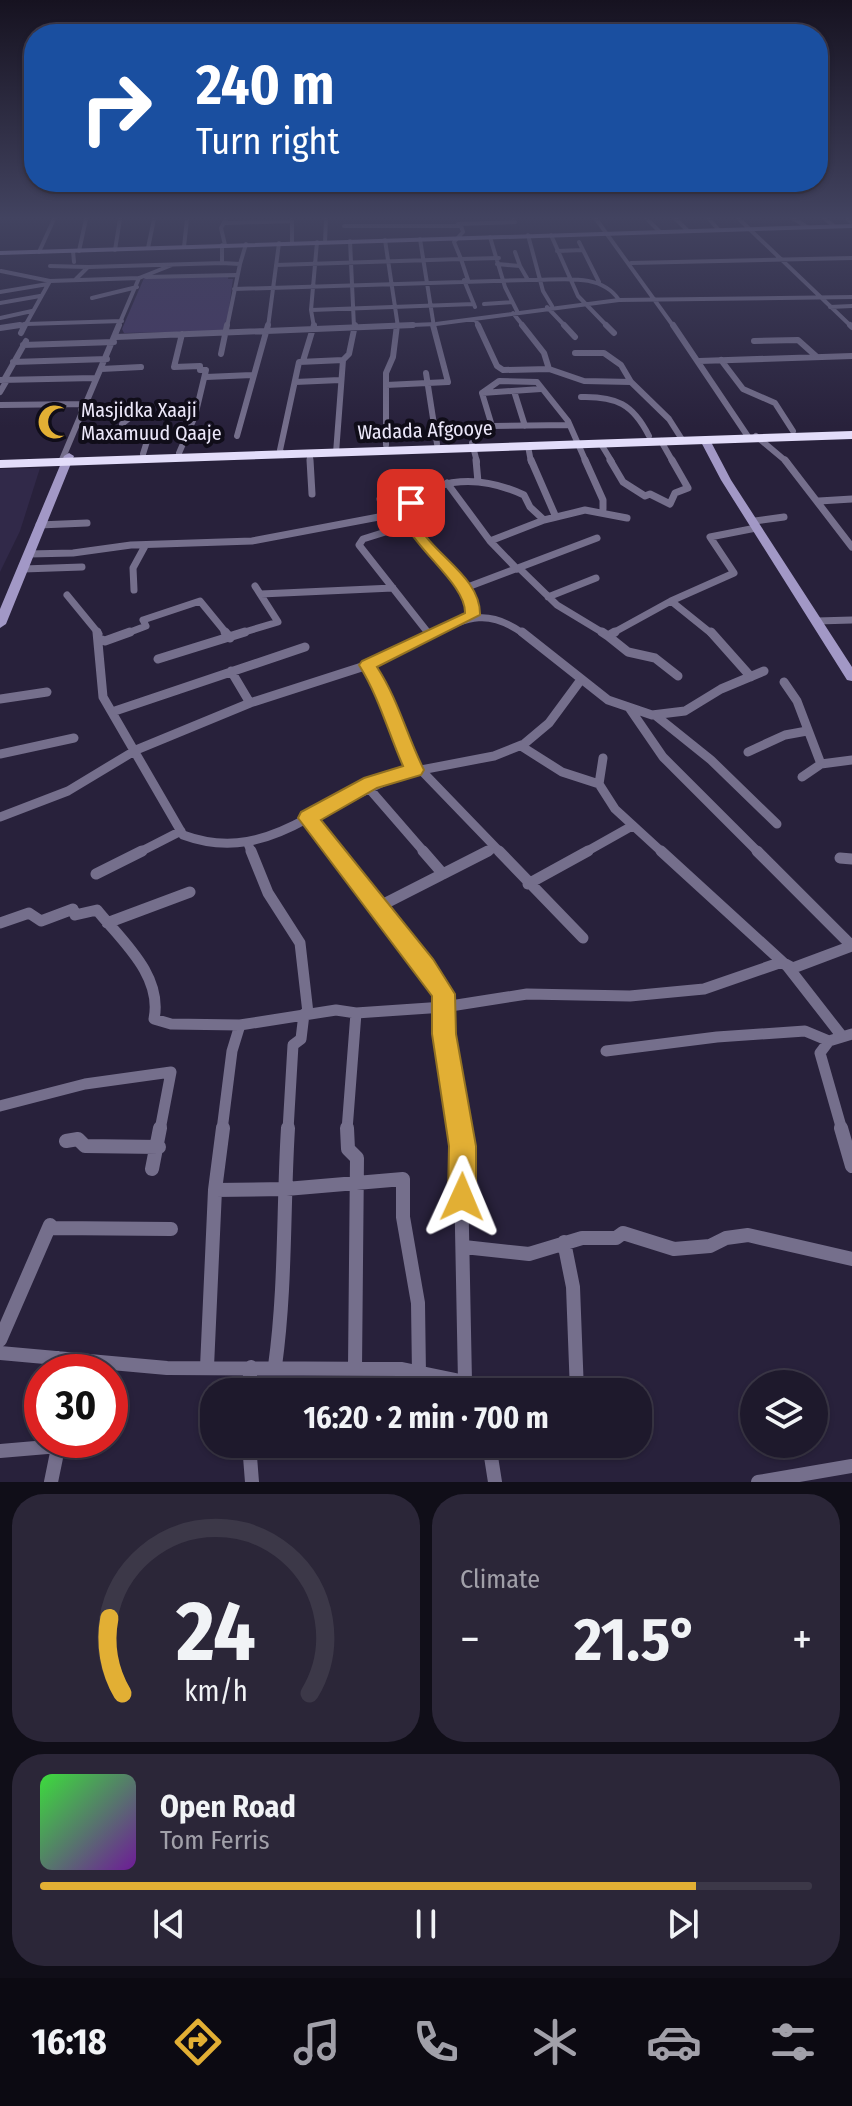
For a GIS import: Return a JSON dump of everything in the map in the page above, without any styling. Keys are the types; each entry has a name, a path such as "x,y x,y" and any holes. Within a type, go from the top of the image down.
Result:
{"highway":[{"name":"Wadada Afgooye","path":"681,438 705,440 793,431 852,432"},
{"name":"Wadada Afgooye","path":"0,458 65,459 852,432"},
{"name":"Wadada Afgooye","path":"0,464 143,454 310,454 386,445 528,446 655,439"}],"main road":[{"path":"705,440 726,480 852,677"},
{"path":"0,624 65,459"}],"street":[{"path":"21,333 45,288"},
{"path":"92,298 132,288"},
{"path":"65,459 84,413 82,407 107,359 136,288"},
{"path":"221,354 234,289 267,288"},
{"path":"237,436 255,362 262,357 273,288"},
{"path":"282,452 296,367 303,361 314,327 312,288"},
{"path":"303,361 343,360 349,355 356,325 353,288"},
{"path":"386,445 386,368 393,357 397,325 392,288"},
{"path":"386,385 448,382 436,343 436,324 429,288"},
{"path":"469,288 499,368 549,369 584,381 631,382"},
{"path":"507,288 515,312 544,353 549,369"},
{"path":"544,288 550,306 575,337"},
{"path":"573,288 583,303 614,333"},
{"path":"609,288 616,292 619,300"},
{"path":"648,288 750,436 789,464 852,547"},
{"path":"810,288 852,327"},
{"path":"0,303 40,296"},
{"path":"0,392 25,342 115,340 356,325 436,324 550,306 619,300 852,297"},
{"path":"484,304 512,302"},
{"path":"311,310 474,304"},
{"path":"830,307 852,306"},
{"path":"0,318 32,311"},
{"path":"0,328 26,324 122,321"},
{"path":"179,453 195,416 206,377 206,370 200,370 200,366 174,367 182,334"},
{"path":"754,341 798,340 817,357"},
{"path":"575,353 608,354 669,419 681,438"},
{"path":"699,361 852,356"},
{"path":"13,362 107,359"},
{"path":"336,450 343,360"},
{"path":"721,360 737,384 775,403 793,431"},
{"path":"101,369 141,367"},
{"path":"426,373 437,444"},
{"path":"206,377 252,375"},
{"path":"4,380 95,378"},
{"path":"295,382 340,380"},
{"path":"482,393 495,382 533,380 569,425 603,500 603,509"},
{"path":"482,393 541,389"},
{"path":"514,391 525,426"},
{"path":"482,393 490,425 569,425"},
{"path":"581,397 625,401 637,413 688,488 675,493 670,504 650,494 645,496 623,482 601,444"},
{"path":"0,405 82,407 133,404 137,406 137,412 122,424 122,431 148,438 143,454"},
{"path":"473,445 478,482"},
{"path":"528,446 533,470 555,515"},
{"path":"310,454 312,494"},
{"path":"447,483 490,541 548,597 628,652 641,649 678,676"},
{"path":"473,615 473,600 465,588 440,563 411,524 407,512 411,503 428,490 447,483 497,484 524,495 544,520"},
{"path":"402,484 428,490"},
{"path":"380,499 387,531"},
{"path":"819,501 852,499"},
{"path":"490,541 555,515 603,509 627,518"},
{"path":"29,554 287,537 384,516"},
{"path":"608,636 671,601 734,573 711,535 784,517"},
{"path":"39,525 87,523"},
{"path":"411,524 363,539 359,545 382,567 393,588 429,634"},
{"path":"465,588 597,538"},
{"path":"134,590 133,568 145,546"},
{"path":"23,569 82,567"},
{"path":"548,597 596,578"},
{"path":"158,659 278,622 255,586"},
{"path":"261,594 393,588"},
{"path":"67,595 94,625 99,639 103,697 181,831 198,842 217,847 248,844 279,835 366,785 417,769 490,757 521,746 540,733 580,681"},
{"path":"99,639 105,641 143,628 146,626 143,620 200,601 230,638"},
{"path":"671,601 703,624 751,677"},
{"path":"0,817 68,791 136,750 250,703 368,665 473,615 489,621 498,619 512,626 580,681 630,709 655,715 689,710 705,698 764,671"},
{"path":"817,621 852,620"},
{"path":"112,712 305,647"},
{"path":"368,665 384,692 394,726 417,769 583,938"},
{"path":"231,671 250,703"},
{"path":"784,682 796,695 808,742 821,764"},
{"path":"0,699 47,692"},
{"path":"630,709 663,757 852,946 828,952 793,968 782,962"},
{"path":"655,715 711,760 777,824"},
{"path":"748,752 785,735 807,731"},
{"path":"0,754 74,738"},
{"path":"521,746 562,772 599,784"},
{"path":"603,758 599,784 608,801 782,962 841,1036"},
{"path":"802,777 821,764 852,760"},
{"path":"366,785 443,874"},
{"path":"308,818 443,994 452,1094 463,1146 467,1378"},
{"path":"528,884 632,826"},
{"path":"96,874 181,831"},
{"path":"248,844 268,893 300,943 306,1014 301,1039 293,1045 282,1218 283,1309 275,1366"},
{"path":"378,907 494,848"},
{"path":"840,858 852,859"},
{"path":"107,923 190,892"},
{"path":"0,923 29,913 41,921 73,909 75,915 97,910 124,938 151,986 157,1013 154,1019 171,1024 240,1025 336,1010 356,1013 444,1007 527,994 630,996 704,989 735,981 782,962"},
{"path":"355,1368 357,1158 348,1149 347,1123 356,1013"},
{"path":"207,1367 215,1190 232,1051 240,1025"},
{"path":"606,1051 685,1040 805,1031 841,1036"},
{"path":"841,1036 820,1053 849,1142 852,1166"},
{"path":"0,1106 85,1084 171,1072 159,1147 152,1169"},
{"path":"66,1141 78,1139 85,1146 159,1147"},
{"path":"215,1190 286,1189 403,1179 406,1246 415,1277 419,1309 419,1375"},
{"path":"0,1340 50,1225 53,1228 171,1229"},
{"path":"464,1247 525,1255 564,1242 600,1234 616,1238 623,1233 674,1249 710,1246 726,1238 748,1235 852,1259"},
{"path":"564,1242 573,1287 576,1378"},
{"path":"0,1353 24,1358"},
{"path":"128,1367 402,1369 431,1378"},
{"path":"250,1378 251,1367"},
{"path":"0,1451 24,1448"},
{"path":"51,1482 56,1458"},
{"path":"250,1458 252,1482"},
{"path":"491,1458 495,1482"},
{"path":"758,1482 808,1478 852,1466"}],"shaded area":[{"path":"140,288 232,288 226,331 124,333 122,329"},
{"path":"40,468 20,531 0,572 0,469"}],"place":[{"name":"Masjidka Xaaji Maxamuud Qaaje","path":"55,422"}],"route":[{"path":"411,503 407,512 411,524 440,563 465,588 473,600 473,615 368,665 384,692 394,726 414,770 371,783 308,818 425,966 443,994 444,1034 463,1146 462,1197"}]}
